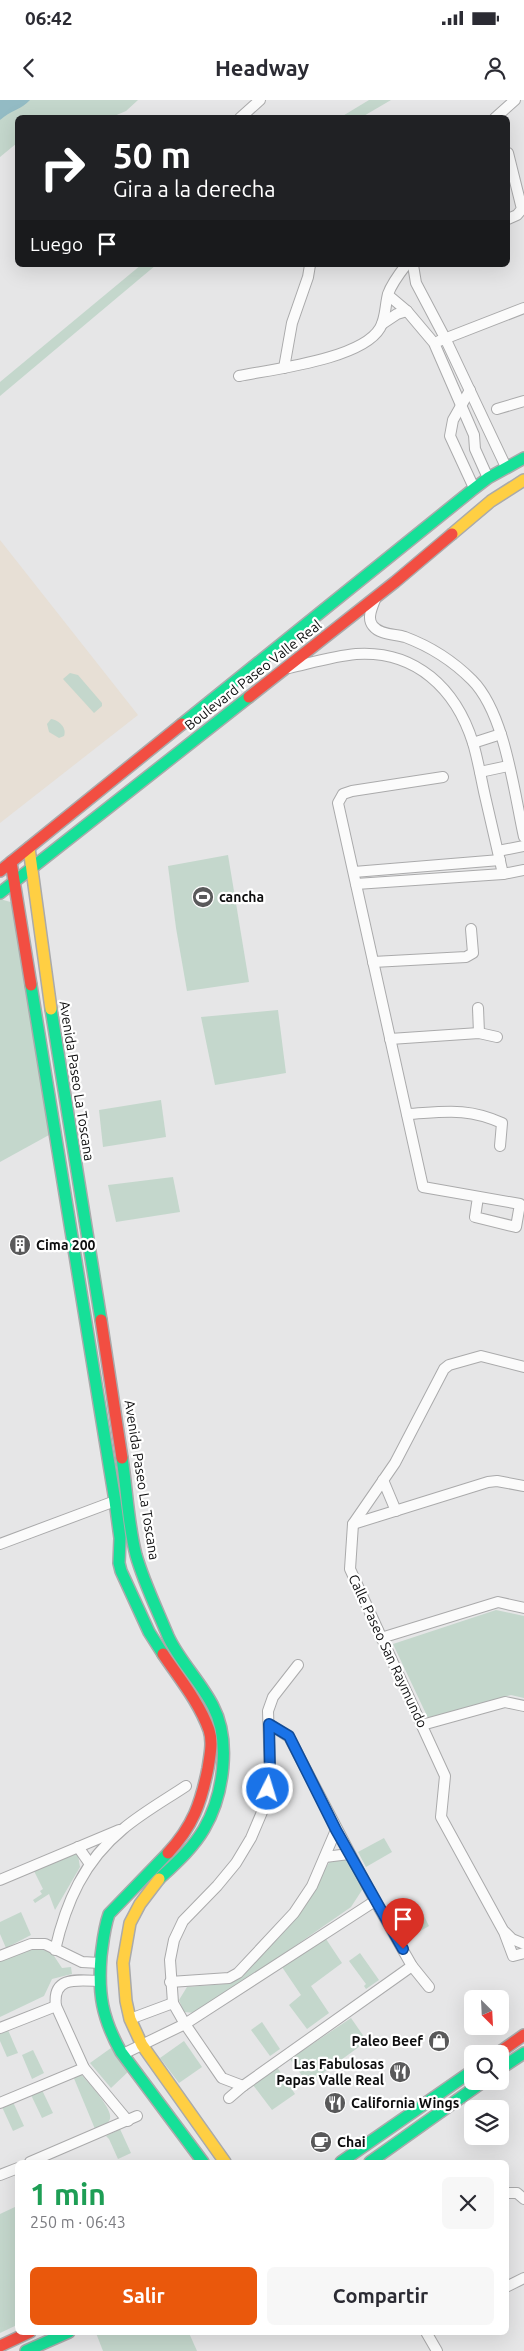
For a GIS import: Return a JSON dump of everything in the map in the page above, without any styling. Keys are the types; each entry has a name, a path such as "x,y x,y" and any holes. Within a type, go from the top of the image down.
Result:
{"street":[{"path":"243,115 260,100"},
{"path":"499,115 515,100"},
{"path":"510,160 522,209 517,215 510,218"},
{"path":"284,368 292,323 310,267"},
{"path":"238,376 319,360 362,345 375,337 382,324 388,294 395,278 404,267"},
{"path":"413,267 416,282 446,338 506,467"},
{"path":"395,278 405,277 416,282"},
{"path":"388,294 407,311 434,343 474,435 475,449 488,478"},
{"path":"434,343 524,308"},
{"path":"382,324 396,314 407,311"},
{"path":"470,390 460,404 453,420 450,436 474,488"},
{"path":"497,409 524,401"},
{"name":"Boulevard Paseo Valle Real","path":"0,871 474,488 506,467 524,458"},
{"name":"Boulevard Paseo Valle Real","path":"0,893 376,598 477,512 524,480"},
{"path":"378,564 392,570 395,582"},
{"path":"376,598 370,616 372,625 379,631 404,637 431,649 472,680 489,706 501,734 524,836"},
{"path":"286,668 357,654 398,658 419,667 435,680 452,699 473,743 503,874"},
{"path":"473,743 501,734"},
{"path":"480,772 508,766"},
{"path":"443,777 352,791 343,794 339,798 338,804 423,1187 478,1196 520,1204 521,1218 516,1227 475,1217 478,1196"},
{"path":"354,872 499,856 524,846"},
{"name":"Avenida Paseo La Toscana","path":"29,848 55,1042 101,1322 136,1554 162,1626 170,1641 200,1681 214,1707 223,1729 225,1750 215,1806 204,1829 188,1851 154,1884 130,1923 125,1945 123,1982 130,2019 145,2049 224,2160"},
{"path":"11,862 115,1501 120,1538 119,1563 149,1632 203,1715 210,1732 211,1749 202,1799 191,1824 174,1846 110,1914 102,1938 100,1963 99,1981 104,2018 123,2054 202,2160"},
{"path":"356,884 503,874 524,870"},
{"path":"373,962 466,957 473,954 471,929"},
{"path":"478,1008 479,1033"},
{"path":"390,1038 479,1033 497,1037"},
{"path":"41,1044 48,1047 55,1042"},
{"path":"407,1114 464,1111 483,1114 502,1123 500,1146"},
{"path":"65,1202 81,1202"},
{"path":"70,1232 85,1230"},
{"path":"81,1297 89,1293 96,1295"},
{"path":"86,1324 93,1326 101,1322"},
{"path":"353,1524 395,1463 446,1366 481,1356 524,1367"},
{"path":"384,1480 396,1511"},
{"path":"353,1524 488,1482 497,1481 524,1486"},
{"path":"0,1544 115,1501"},
{"name":"Calle Paseo San Raymundo","path":"353,1524 350,1569 445,1776 441,1818 504,1932 513,1956 524,1953"},
{"path":"381,1638 498,1602 524,1608"},
{"path":"149,1632 162,1626"},
{"path":"243,2086 222,2078 185,2024 174,2002 170,1982 170,1960 174,1940 184,1921 236,1862 251,1838 265,1805 270,1773 268,1711 273,1697 298,1665"},
{"path":"422,1726 504,1702 524,1706"},
{"path":"269,1724 289,1736 374,1901 412,1966 430,1987"},
{"path":"0,1880 122,1829 186,1786"},
{"path":"54,1950 63,1914 75,1888 90,1864 122,1829"},
{"path":"170,1982 229,1978 238,1973 294,1913 312,1886 336,1830"},
{"path":"78,1847 90,1864"},
{"path":"324,1857 349,1854"},
{"path":"131,2065 145,2049 374,1901"},
{"path":"504,1932 512,1939 524,1944"},
{"path":"102,1938 116,1938 125,1945"},
{"path":"0,1956 38,1943 45,1944 82,1962 100,1963"},
{"path":"229,2098 243,2086 412,1966"},
{"path":"35,2160 132,2118 84,2068 56,2006 55,1996 57,1989 62,1984 80,1980 99,1981"},
{"path":"130,2019 174,2002"},
{"path":"0,2028 56,2006"},
{"path":"509,2046 524,2035"},
{"path":"123,2054 145,2049"},
{"path":"509,2063 524,2053"},
{"path":"0,2103 84,2068"},
{"path":"353,2158 464,2077"},
{"path":"444,2111 441,2109 440,2102 464,2083"},
{"path":"373,2160 472,2090"},
{"path":"403,2139 411,2127 433,2111 435,2108 431,2100"},
{"path":"0,2175 15,2169"},
{"path":"509,2286 524,2278"},
{"path":"0,2346 24,2335"},
{"path":"26,2351 62,2335"},
{"path":"428,2335 437,2351"}],"shaded area":[{"path":"0,540 138,715 0,823"}],"green space":[{"path":"0,100 138,100 126,111 117,115 15,115 15,145 0,157"},
{"path":"369,100 391,100 365,115 344,115"},
{"path":"139,267 154,267 0,396 0,382"},
{"path":"70,673 78,675 102,703 102,706 94,713 63,679"},
{"path":"51,719 62,725 65,733 64,736 59,738 49,732 47,724"},
{"name":"cancha","path":"228,855 249,982 187,991 168,866"},
{"path":"0,899 14,903 49,1135 0,1162"},
{"path":"278,1010 286,1073 215,1085 201,1017"},
{"path":"161,1100 166,1137 103,1147 99,1110"},
{"path":"173,1177 180,1212 116,1222 108,1185"},
{"path":"496,1610 524,1616 524,1698 511,1695 428,1718 393,1644"},
{"path":"384,1838 392,1852 366,1867 358,1852"},
{"path":"73,1852 78,1855 80,1867 55,1910 49,1894 35,1903 33,1900 42,1894 40,1891 43,1889 34,1871"},
{"path":"344,1857 364,1887 351,1907 210,2005 195,2013 184,2012 179,2000 187,1987 225,1984 243,1974 288,1928 332,1858"},
{"path":"21,1912 31,1935 6,1948 0,1934 0,1922"},
{"path":"423,1914 429,1926 410,1937 403,1924"},
{"path":"326,1939 342,1963 311,1986 329,2013 307,2029 289,2005 301,1995 282,1967"},
{"path":"35,1947 52,1953 62,1968 71,1967 72,1974 52,1979 44,1996 0,2017 0,1961"},
{"path":"360,1953 379,1980 366,1989 364,1986 366,1984 349,1961"},
{"path":"351,2018 367,2041 308,2084 290,2059"},
{"path":"262,2022 280,2049 270,2056 251,2030"},
{"path":"8,2030 18,2053 7,2057 0,2041 0,2034"},
{"path":"184,2041 202,2067 179,2083 160,2058"},
{"path":"111,2048 130,2070 111,2088 90,2063"},
{"path":"33,2050 44,2073 32,2079 22,2055"},
{"path":"277,2067 295,2094 272,2110 253,2085"},
{"path":"79,2072 100,2096 109,2111 109,2121 95,2129 73,2076"},
{"path":"42,2090 53,2113 42,2118 31,2095"},
{"path":"13,2102 24,2126 13,2131 2,2107"},
{"path":"120,2129 131,2153 118,2159 106,2136"},
{"path":"15,2207 15,2326 0,2333 0,2214"},
{"path":"97,2335 190,2335 197,2351 103,2351"}],"water":[{"path":"0,100 30,100 0,120"}],"traffic: fast":[{"path":"182,724 471,491 488,478 524,458"},
{"path":"0,893 249,697"},
{"path":"31,985 115,1501 120,1538 119,1563 149,1632 163,1654"},
{"path":"51,1009 101,1320"},
{"path":"122,1458 131,1531 143,1576 172,1645 213,1706 219,1720 222,1735 223,1768 211,1815 195,1843 159,1879"},
{"path":"168,1853 109,1914 101,1956 101,1994 109,2028 121,2052 202,2160"},
{"path":"509,2063 524,2053"},
{"path":"344,2160 464,2077"},
{"path":"373,2160 471,2090"},
{"path":"26,2351 62,2335"}],"traffic: slow":[{"path":"452,534 491,501 524,480"},
{"path":"29,848 51,1009"},
{"path":"159,1879 140,1904 130,1923 123,1963 126,2001 130,2019 142,2045 224,2160"}],"traffic: jam":[{"path":"249,697 395,582 452,534"},
{"path":"0,871 182,724"},
{"path":"11,862 31,985"},
{"path":"101,1320 122,1458"},
{"path":"163,1654 200,1710 209,1730 211,1744 208,1768 195,1814 184,1833 168,1853"},
{"path":"509,2046 524,2035"},
{"path":"0,2346 24,2335"}],"place":[{"name":"cancha","path":"203,897"},
{"name":"Cima 200","path":"20,1245"},
{"name":"Paleo Beef","path":"439,2041"},
{"name":"Las Fabulosas Papas Valle Real","path":"400,2072"},
{"name":"California Wings","path":"335,2103"},
{"name":"Chai","path":"321,2142"}],"route":[{"path":"268,1789 270,1773 269,1724 289,1736 336,1830 374,1901 403,1949"}]}
